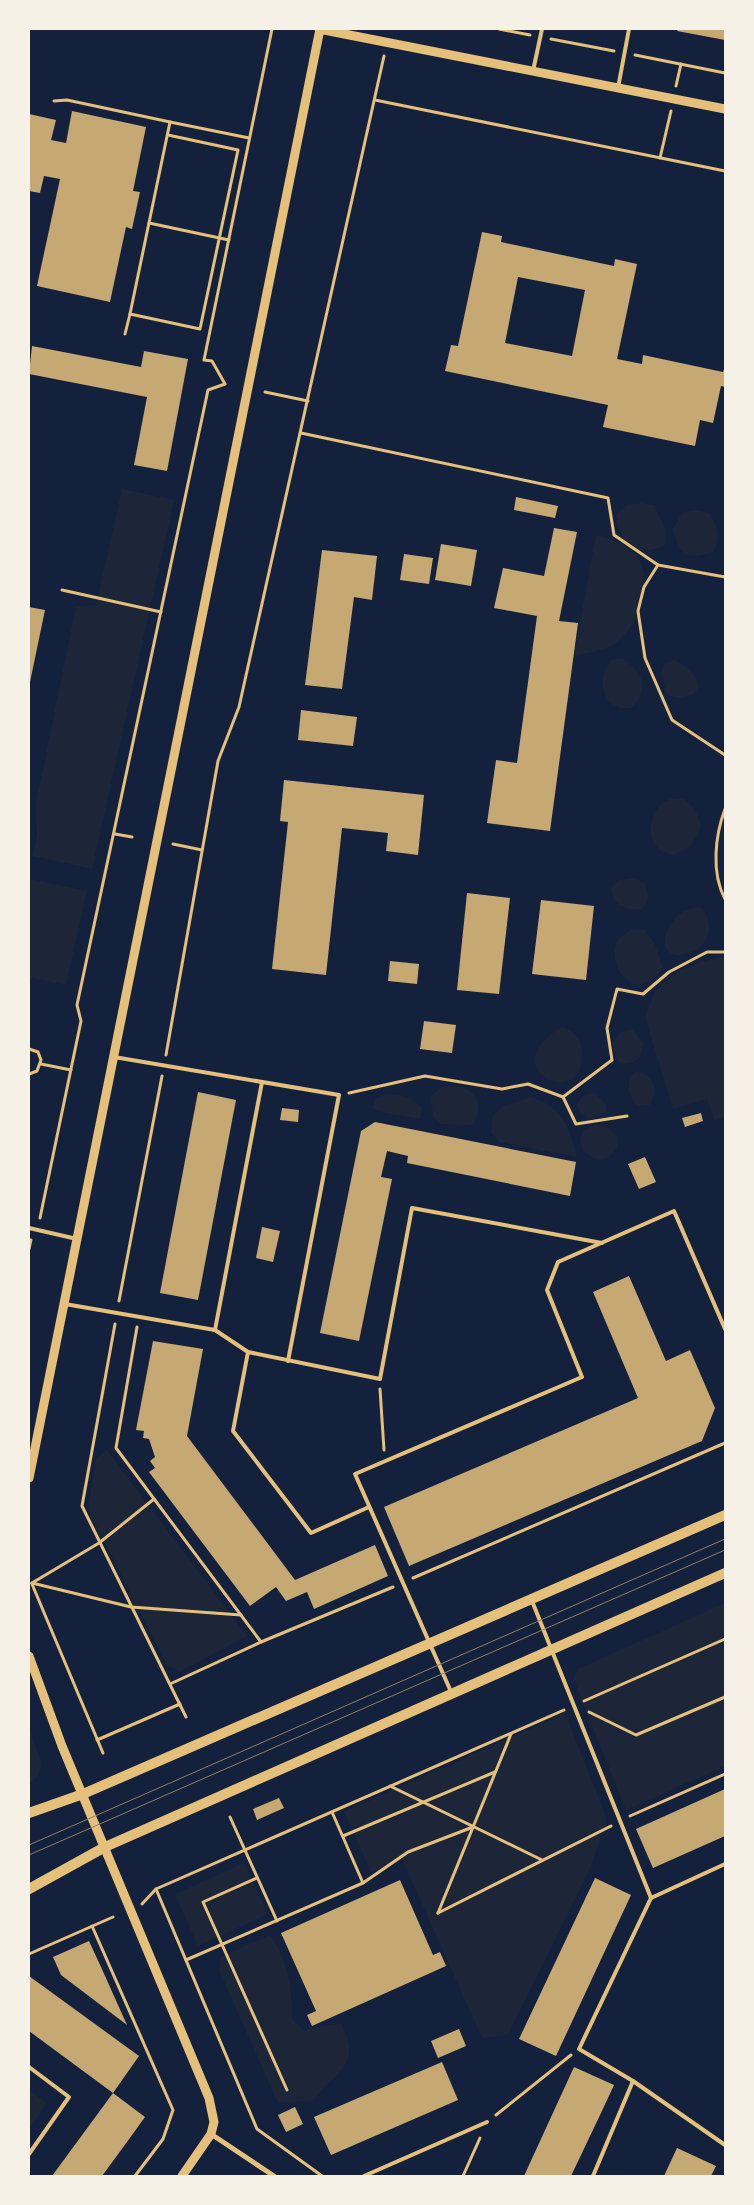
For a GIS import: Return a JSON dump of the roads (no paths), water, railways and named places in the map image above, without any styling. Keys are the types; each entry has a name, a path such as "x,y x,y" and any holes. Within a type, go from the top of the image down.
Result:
{"main road":[{"path":"29,1813 83,1794 725,1514"},
{"path":"29,1889 105,1847 725,1573"}],"street":[{"path":"29,1478 320,29 725,109"},
{"path":"29,1656 83,1794 209,2098 214,2122 211,2134 182,2176"},
{"path":"211,2134 274,2176"}],"lane":[{"path":"532,71 542,29"},
{"path":"618,88 629,29"},
{"path":"114,1056 339,1095 288,1360"},
{"path":"215,1330 262,1082"},
{"path":"64,1304 215,1330 248,1352 380,1379 412,1208 602,1244"},
{"path":"452,1694 355,1474 582,1377 547,1290 558,1262 674,1211 725,1329"},
{"path":"31,1228 77,1239"},
{"path":"248,1352 233,1431 311,1533 369,1506"},
{"path":"531,1599 651,1898"},
{"path":"725,1864 651,1898 579,2048 634,2082 725,2146"},
{"path":"29,2068 69,2097 29,2154"},
{"path":"593,2176 634,2082"},
{"path":"364,2176 487,2122"}],"tram line":[{"path":"29,1845 725,1539"},
{"path":"29,1855 725,1550"}]}
